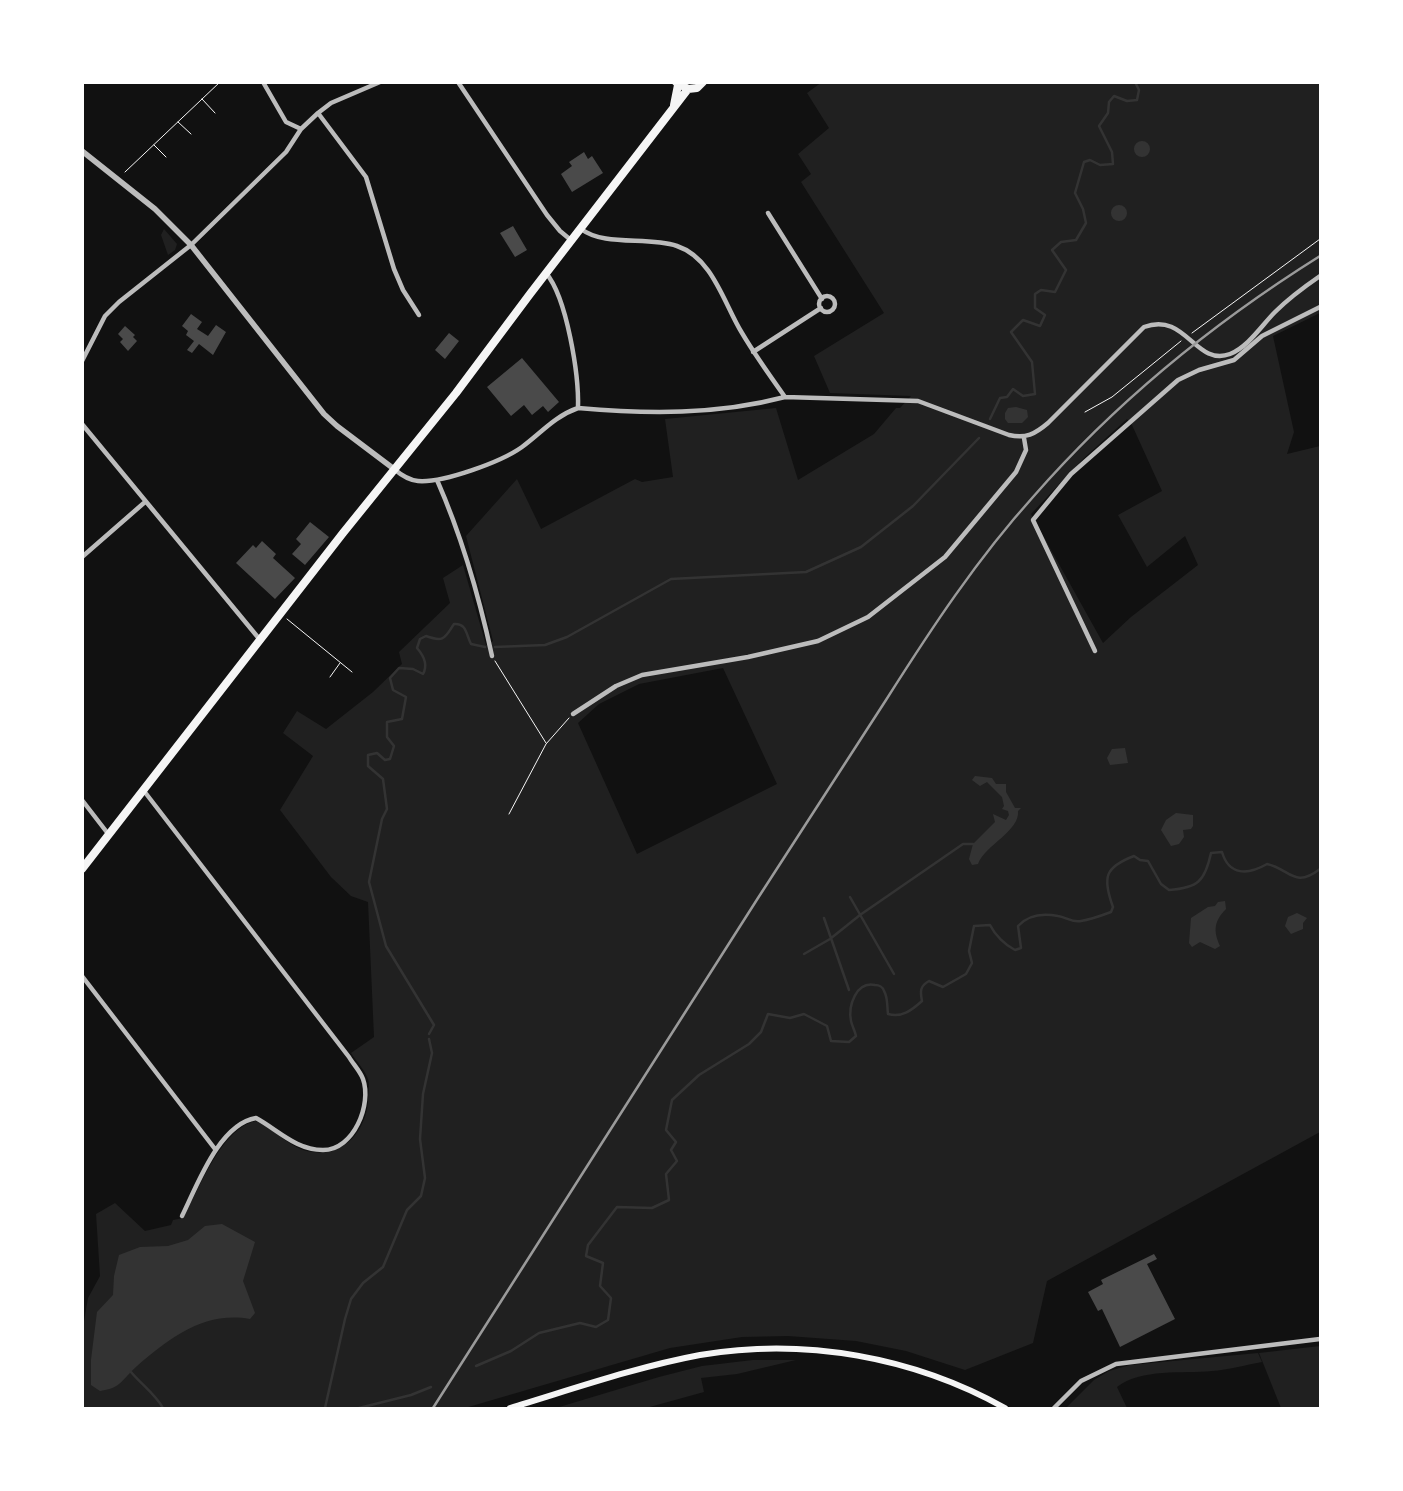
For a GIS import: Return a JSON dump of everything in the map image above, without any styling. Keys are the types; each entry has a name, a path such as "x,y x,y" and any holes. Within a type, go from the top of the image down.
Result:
{"main road":[{"path":"82,869 394,469 456,393 674,105 688,90 696,88 703,82"},
{"path":"674,105 677,84 688,90"},
{"path":"510,1408 681,1360 720,1353 783,1349 849,1355 900,1365 947,1380 1005,1408"}],"street":[{"path":"263,82 286,122 301,130"},
{"path":"82,361 106,316 119,302 191,245 286,152 301,130 318,113 332,103 380,82"},
{"path":"458,82 547,215 560,231 572,241"},
{"path":"318,113 366,177 394,269 403,290 419,314"},
{"path":"82,151 155,209 191,245 324,414 394,469 411,479 437,480 479,467 521,448 563,413 578,408 698,412 764,403 785,397 918,401 1010,436 1024,438 1048,423 1139,330 1156,324 1173,326 1206,352 1222,355 1231,354 1295,294 1320,276"},
{"path":"768,212 822,299 820,303 821,308"},
{"path":"581,229 597,238 665,242 691,253 708,270 753,352 785,397"},
{"path":"546,273 558,292 573,352 579,385 578,408"},
{"path":"821,308 828,312 835,306 831,298 822,299"},
{"path":"1096,651 1033,520 1072,474 1178,380 1198,370 1234,360 1262,336 1320,307"},
{"path":"753,352 821,308"},
{"path":"82,424 261,641"},
{"path":"572,714 616,686 642,675 748,657 818,641 868,617 945,557 1016,472 1026,450 1024,438"},
{"path":"437,480 458,531 484,619 492,656"},
{"path":"82,557 145,502"},
{"path":"144,791 349,1057 363,1078 365,1088 360,1121 357,1128 342,1144 333,1149 322,1150 293,1143 273,1127 256,1118 241,1123 215,1149 182,1216"},
{"path":"82,800 109,835"},
{"path":"83,979 215,1149"},
{"path":"1054,1408 1081,1381 1116,1364 1320,1339"}],"path":[{"path":"212,82 215,87"},
{"path":"125,172 220,82"},
{"path":"201,98 215,113"},
{"path":"177,121 191,134"},
{"path":"154,144 166,157"},
{"path":"1189,335 1320,239"},
{"path":"1085,412 1118,392 1182,341"},
{"path":"281,614 352,672"},
{"path":"492,656 546,744"},
{"path":"330,677 340,662"},
{"path":"509,814 546,744 572,714"}],"shaded area":[{"path":"822,82 1320,83 1320,313 1273,336 1294,432 1287,454 1320,446 1320,1132 1047,1281 1033,1343 965,1370 906,1351 856,1341 788,1336 742,1337 670,1348 465,1408 83,1408 83,1327 88,1298 100,1276 96,1214 115,1203 145,1231 171,1225 173,1220 183,1218 212,1162 232,1135 243,1126 256,1121 296,1147 312,1152 323,1152 334,1150 351,1140 366,1113 369,1090 368,1079 351,1053 374,1037 368,902 351,896 331,877 280,810 313,756 283,733 297,711 326,729 373,692 402,664 399,652 450,603 443,578 463,565 486,645 493,641 466,536 517,479 541,529 635,479 642,482 673,477 665,419 776,408 798,480 874,434 896,408 900,408 911,396 830,393 814,356 884,313 801,182 811,174 798,154 829,128 807,93","holes":["1127,419 1132,425 1162,491 1118,515 1147,567 1185,536 1198,565 1131,617 1103,643 1031,514 1084,458","723,668 777,784 637,854 578,723 599,704 639,684"]},
{"path":"1142,141 1148,143 1150,149 1148,155 1142,157 1136,155 1134,149 1136,143"},
{"path":"1119,205 1127,213 1119,221 1111,213"},
{"path":"164,229 177,244 175,250 168,255 161,235"},
{"path":"1016,407 1027,410 1028,417 1022,423 1008,423 1005,419 1005,413 1008,408"},
{"path":"1125,748 1128,763 1110,765 1107,758 1112,749"},
{"path":"975,776 992,778 996,784 1006,784 1006,792 1015,808 1021,808 1018,811 1014,825 1008,832 987,851 978,864 972,865 969,859 973,844 995,822 993,814 1006,820 1009,815 1008,811 1002,809 1004,806 1002,797 987,782 980,786 972,780"},
{"path":"1176,813 1193,815 1193,826 1191,829 1183,830 1184,837 1179,844 1171,846 1161,830 1166,820"},
{"path":"1225,901 1226,909 1216,926 1216,936 1220,946 1215,949 1200,942 1192,947 1189,943 1191,918 1208,907 1215,906 1218,902"},
{"path":"1297,913 1307,918 1303,923 1303,929 1291,934 1285,926 1288,917"},
{"path":"222,1224 255,1242 243,1281 255,1313 250,1319 218,1319 189,1329 149,1356 113,1388 100,1391 91,1385 91,1360 97,1312 113,1295 114,1276 119,1255 140,1247 168,1246 188,1240 205,1226"},
{"path":"1320,1346 1320,1408 1281,1408 1259,1353"},
{"path":"1258,1353 1262,1362 1230,1369 1150,1374 1127,1381 1117,1387 1127,1408 1066,1408 1094,1380 1109,1371 1130,1365"},
{"path":"753,1360 796,1360 737,1374 701,1378 704,1392 646,1408 556,1408 702,1366"}],"building":[{"path":"584,152 588,159 592,156 603,173 572,192 561,174 572,166 569,162"},
{"path":"513,226 527,250 515,257 500,233"},
{"path":"191,314 202,322 197,329 208,336 216,325 226,332 213,355 199,344 192,353 187,350 194,341 186,335 188,331 182,326"},
{"path":"125,326 135,335 133,337 137,341 128,351 120,342 123,339 118,334"},
{"path":"449,333 459,341 445,359 435,350"},
{"path":"522,358 559,402 548,412 543,406 532,415 524,405 511,416 487,387"},
{"path":"310,522 329,537 305,565 292,554 301,544 296,539"},
{"path":"262,541 276,554 273,558 295,578 275,599 236,563 253,545 256,548"},
{"path":"1154,1254 1157,1259 1147,1264 1175,1319 1120,1347 1102,1309 1098,1311 1088,1292 1103,1284 1101,1280"}],"waterway":[{"path":"990,419 1000,398 1007,397 1013,389 1023,396 1035,394 1032,362 1011,332 1023,320 1040,326 1045,315 1035,308 1035,294 1041,290 1055,292 1066,270 1052,250 1061,242 1076,240 1086,223 1083,209 1075,193 1084,162 1090,160 1100,165 1113,164 1112,152 1099,126 1108,113 1109,102 1114,96 1127,101 1137,100 1139,90 1135,82"},
{"path":"495,647 545,645 567,637 671,579 806,572 861,547 913,506 979,438"},
{"path":"429,1034 434,1025 386,946 369,882 382,819 387,809 383,779 368,766 368,755 377,753 385,760 390,759 394,746 387,737 387,722 402,719 406,697 393,690 390,678 399,668 413,669 423,674 424,661 422,654 417,648 420,639 426,636 437,639 444,638 454,624 458,624 466,630 471,644 485,647"},
{"path":"804,954 830,939 860,915 963,844 973,844"},
{"path":"476,1366 511,1351 539,1333 580,1323 596,1327 608,1320 611,1298 600,1286 603,1263 586,1256 588,1245 617,1207 652,1208 669,1200 666,1174 677,1161 671,1150 676,1142 666,1130 672,1100 699,1075 749,1044 761,1032 768,1014 790,1018 804,1014 827,1026 831,1041 849,1042 856,1036 850,1015 852,1002 858,991 863,987 868,985 881,986 886,996 888,1014 902,1014 922,1001 921,989 929,981 943,987 966,974 972,963 969,951 974,926 990,925 1001,939 1015,950 1021,948 1018,926 1031,917 1052,915 1078,921 1111,912 1113,907 1108,888 1108,874 1117,864 1134,856 1140,860 1148,861 1161,884 1169,890 1187,887 1199,881 1206,870 1211,853 1222,852 1229,866 1240,871 1253,870 1267,864 1298,878 1311,875 1320,869"},
{"path":"850,897 894,974"},
{"path":"824,918 849,990"},
{"path":"325,1408 351,1299 363,1283 383,1267 407,1210 421,1196 425,1178 420,1139 423,1094 432,1053 429,1039"},
{"path":"131,1372 163,1408"},
{"path":"359,1408 411,1395 431,1387"}],"railway":[{"path":"433,1408 903,673 955,595 993,545 1065,462 1132,397 1204,337 1280,282 1320,256"}]}
